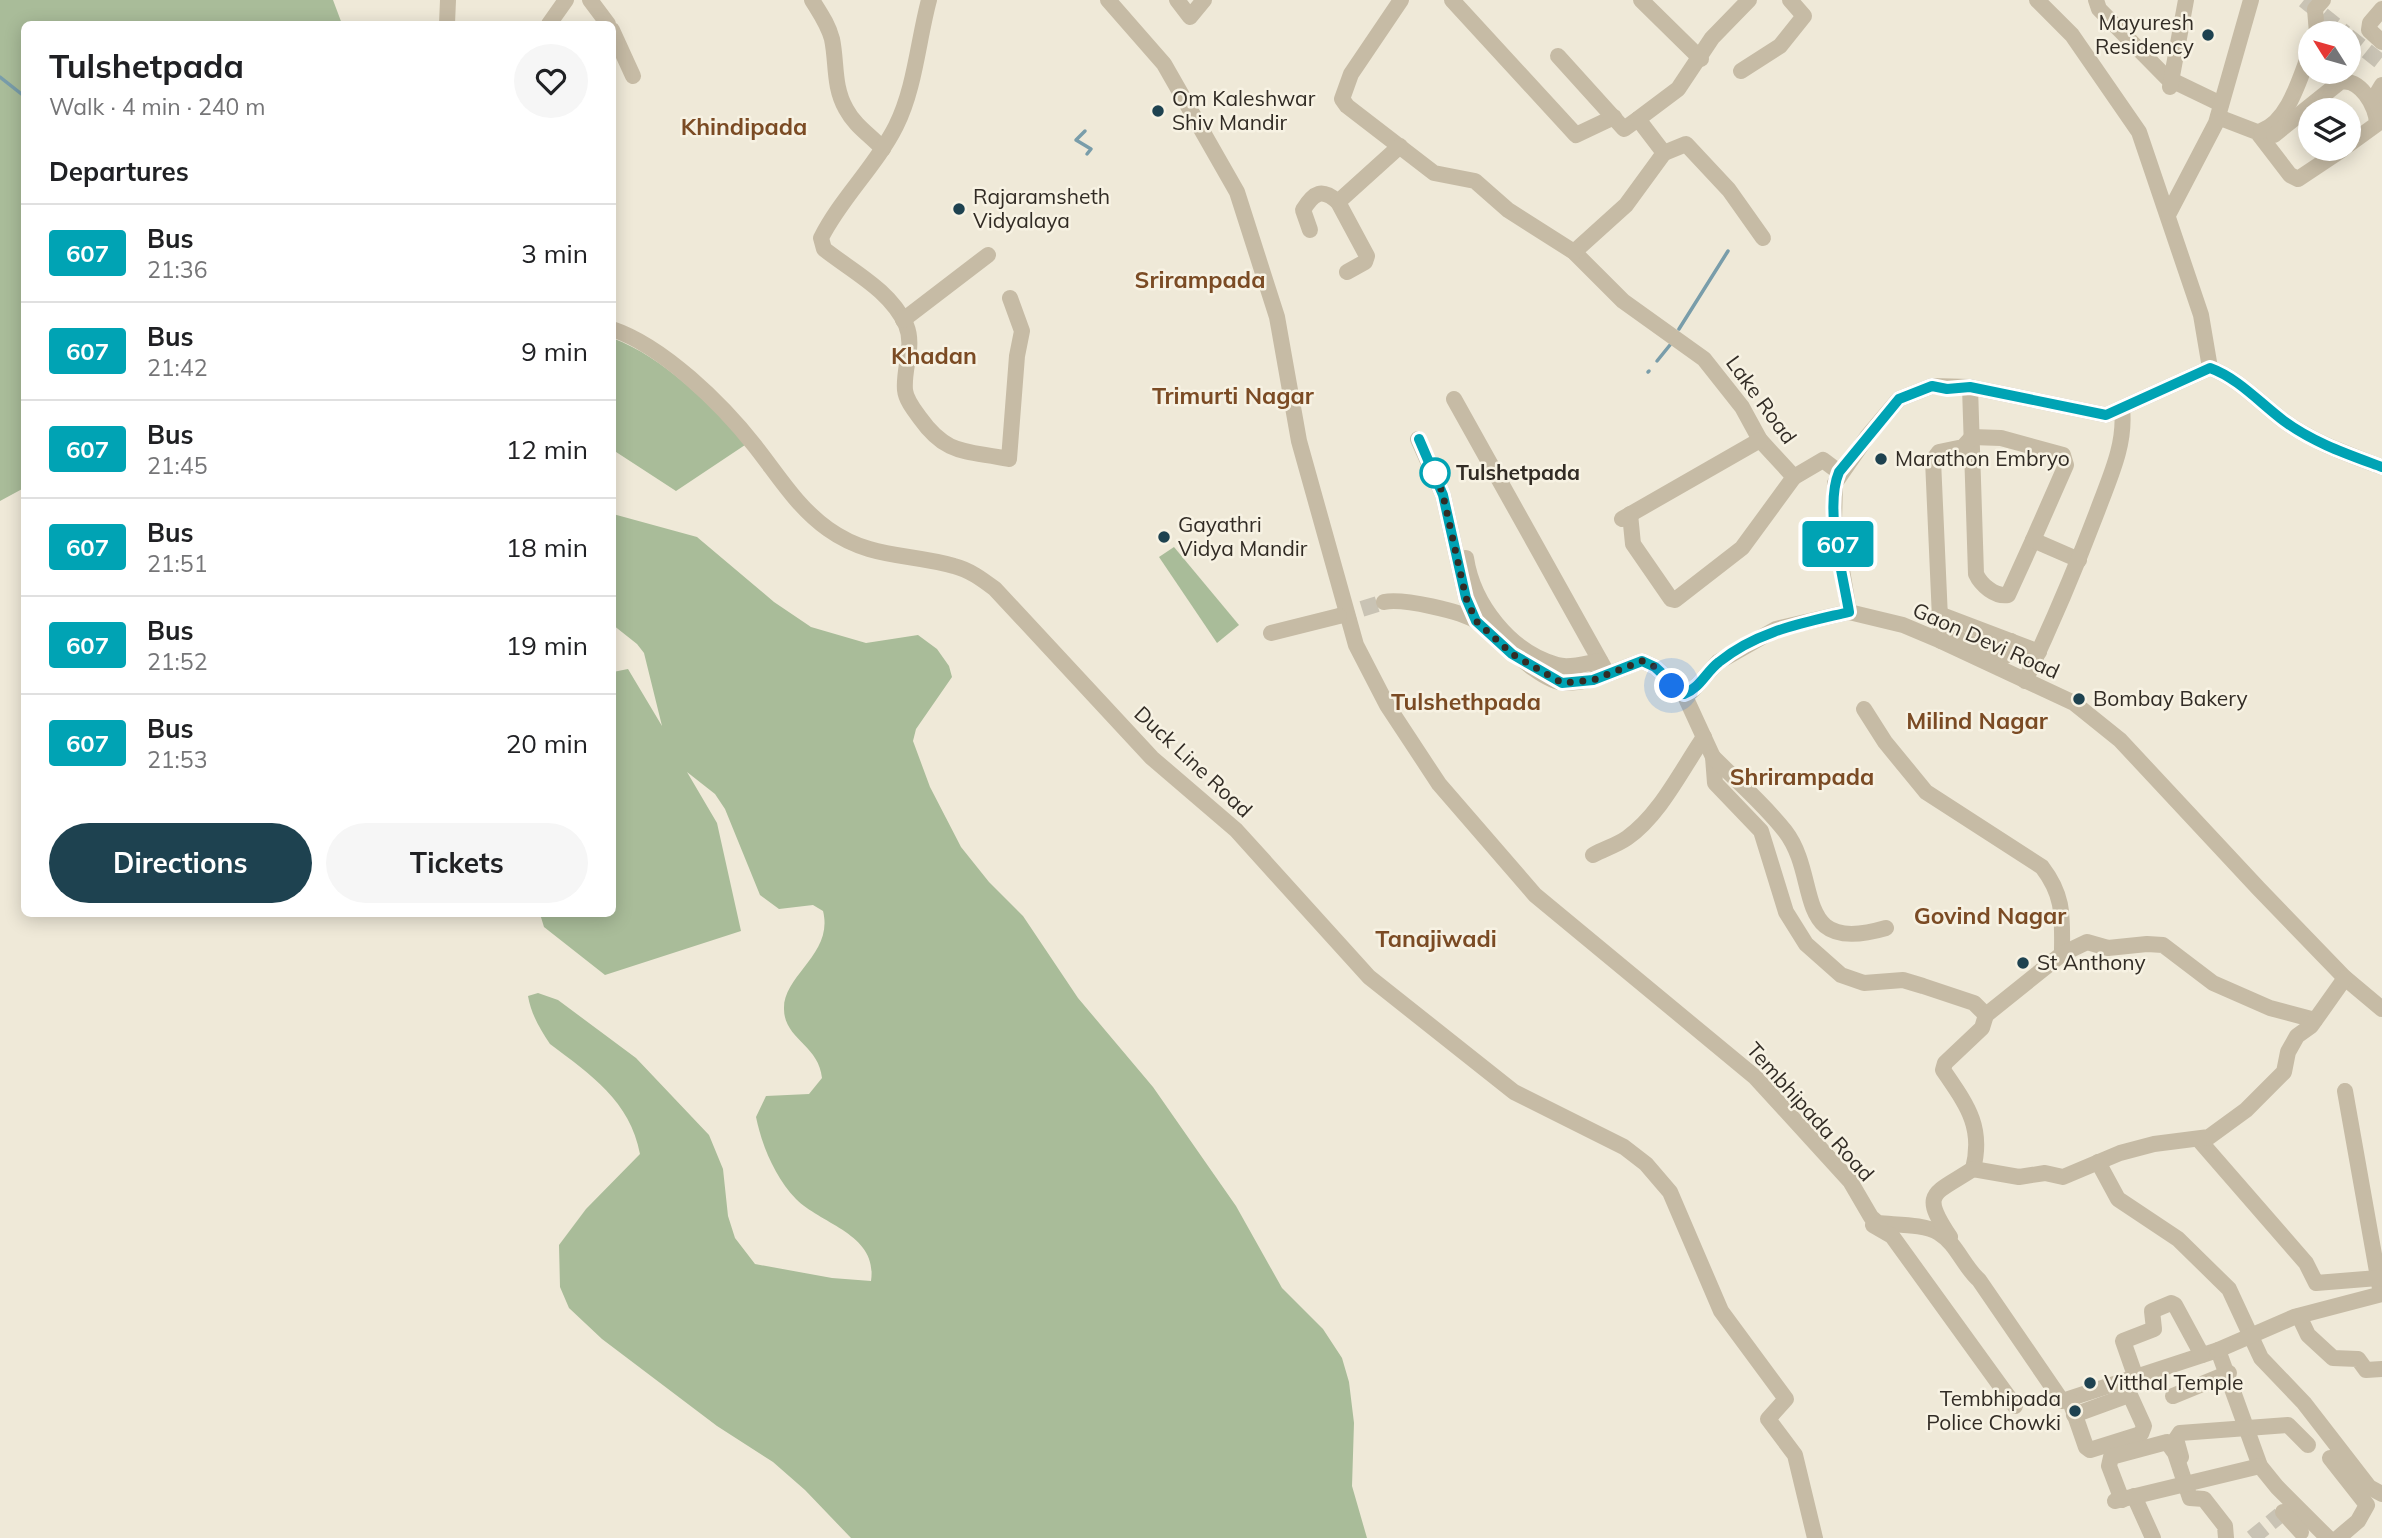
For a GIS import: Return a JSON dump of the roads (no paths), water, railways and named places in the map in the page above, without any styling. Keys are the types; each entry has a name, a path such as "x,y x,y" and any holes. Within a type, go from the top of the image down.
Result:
{"street":[{"path":"447,21 448,0"},
{"path":"551,21 566,0"},
{"path":"590,0 606,21"},
{"path":"812,0 830,32 834,74 845,108 858,127 883,149"},
{"path":"929,0 904,103 883,149 831,218 821,238 824,249 894,304 903,320 909,348 905,391 910,404 935,439 948,447 1009,459 1017,356 1022,331 1010,298"},
{"path":"1108,0 1164,64 1237,192 1277,317 1299,441 1356,645"},
{"path":"1177,0 1191,17 1204,0"},
{"name":"Lake Road","path":"1401,0 1351,74 1342,99 1434,173 1475,181 1508,210 1574,253 1623,301 1704,359 1742,407 1760,440 1794,477 1823,460 1839,472"},
{"path":"1452,0 1576,135 1614,117"},
{"path":"1641,0 1701,59"},
{"path":"1558,56 1624,129 1678,89 1701,59 1712,38 1749,0"},
{"path":"1741,71 1780,46 1804,16 1790,0"},
{"path":"2037,0 2072,35 2139,132 2202,315 2210,368"},
{"path":"2096,0 2099,9 2170,85 2257,132 2290,175 2298,179 2325,161"},
{"path":"2170,85 2186,0"},
{"path":"2169,214 2219,111 2251,0"},
{"path":"2316,21 2315,9 2323,0"},
{"path":"2382,9 2370,23 2369,30 2382,42"},
{"path":"616,39 633,76"},
{"path":"2257,132 2271,127 2285,107 2298,78"},
{"path":"2320,98 2340,82 2349,80 2357,83 2377,116 2377,124 2361,136"},
{"path":"2382,85 2376,94 2382,104"},
{"path":"2274,135 2298,116"},
{"path":"1638,119 1664,153"},
{"path":"1574,253 1626,205 1664,153 1686,144 1729,190 1763,238"},
{"path":"1338,202 1399,146"},
{"path":"1310,230 1303,210 1314,195 1321,192 1328,194 1338,202 1367,256 1365,262 1347,272"},
{"path":"903,320 988,255"},
{"name":"Duck Line Road","path":"616,330 628,334 659,354 700,390 749,439 792,497 827,528 861,548 898,558 954,566 995,589 1152,758 1236,830 1368,977 1514,1092 1624,1147 1646,1164 1670,1192 1721,1311 1786,1399 1768,1419 1795,1455 1815,1538"},
{"path":"1972,386 2029,394 2036,399 2106,415 2192,373 2210,368 2224,373 2286,422 2325,446 2382,467"},
{"path":"1849,612 1835,522 1835,483 1839,472 1899,399 1945,378 2052,407"},
{"path":"1972,386 1972,437 1976,574 1984,586 2001,596 2008,595 2013,589 2066,465 2066,459 2059,453 2001,438 1972,437 1963,447 1939,452 1933,460 1939,614 1935,633 2002,656 2005,656 2011,641"},
{"path":"1454,399 1603,667"},
{"path":"2025,681 2079,560 2119,454 2124,424 2122,409"},
{"path":"1419,439 1443,495 1466,598 1476,621 1512,654 1562,683 1593,680 1603,667"},
{"path":"1760,440 1625,517 1633,544 1671,599 1675,600 1742,548 1794,477"},
{"path":"2033,540 2079,560"},
{"path":"1466,558 1477,594 1496,626 1506,636 1558,666 1603,667 1642,661 1655,667 1684,694 1713,757 1715,783 1766,840 1786,912 1806,944 1841,975 1864,983 1903,980 1974,1003 1986,1015"},
{"path":"1384,602 1416,604 1476,621"},
{"name":"Gaon Devi Road","path":"1684,694 1692,691 1718,662 1776,629 1849,612 1935,633 2025,681 2074,703 2120,740 2345,978 2382,1009"},
{"path":"1939,614 2039,652"},
{"path":"1271,633 1337,616 1348,639 1356,645"},
{"name":"Tembhipada Road","path":"1356,645 1387,705 1438,784 1535,895 1755,1077 1850,1181 1871,1217 1878,1223 1931,1230 1946,1239 1966,1269 1979,1280 2056,1395 2072,1408"},
{"path":"1864,709 1885,742 1926,792 2042,867 2054,883 2061,901 2062,954"},
{"path":"1593,855 1627,838 1644,821 1674,787 1704,737"},
{"path":"1713,757 1787,833 1802,869 1813,913 1829,928 1857,937 1886,928"},
{"path":"1973,1169 1976,1155 1974,1116 1943,1070 1945,1063 1982,1028 1986,1015 2062,954 2087,942 2108,948 2147,944 2163,946 2213,983 2270,1008 2315,1020"},
{"path":"1979,1280 1937,1217 1932,1202 1935,1194 1973,1169 2019,1177 2045,1173 2063,1177 2098,1162 2154,1144 2199,1140 2246,1110 2284,1072 2288,1052 2297,1036 2315,1020 2345,978"},
{"path":"2345,1091 2380,1289"},
{"path":"2199,1140 2306,1264 2316,1283 2380,1289"},
{"path":"2098,1162 2118,1199 2178,1239 2229,1289 2261,1358 2304,1403 2369,1487 2382,1494"},
{"path":"1838,1168 1840,1180 1859,1215 1892,1236 2015,1406"},
{"path":"2202,1355 2175,1305 2171,1303 2152,1311 2156,1327 2154,1329 2123,1340 2130,1385 2144,1426 2141,1434 2090,1450 2072,1408 2130,1385 2202,1355 2218,1350 2299,1316 2380,1289"},
{"path":"2299,1316 2308,1335 2333,1358 2358,1359 2366,1370 2382,1369"},
{"path":"2218,1350 2229,1373 2259,1462 2285,1510 2302,1531 2328,1538"},
{"path":"2174,1396 2229,1373"},
{"path":"2185,1482 2177,1435 2288,1424 2309,1442"},
{"path":"2152,1538 2127,1501 2108,1460 2161,1443 2171,1444 2192,1499 2204,1499 2225,1526 2226,1538"},
{"path":"2330,1458 2367,1505 2358,1521 2338,1538"},
{"path":"2127,1501 2259,1462"}],"waterway":[{"path":"0,77 21,94"},
{"path":"1085,131 1076,140 1091,149 1087,154"},
{"path":"1679,329 1728,251"},
{"path":"1657,361 1670,345"}],"tunnel":[{"path":"2304,0 2330,21"},
{"path":"2361,46 2382,63"},
{"path":"1339,616 1384,602"},
{"path":"2252,1538 2280,1515"}],"place":[{"name":"Mayuresh Residency","path":"2208,35"},
{"name":"Om Kaleshwar Shiv Mandir","path":"1158,111"},
{"name":"Rajaramsheth Vidyalaya","path":"959,209"},
{"name":"Marathon Embryo","path":"1881,459"},
{"name":"Tulshetpada","path":"1435,473"},
{"name":"Gayathri Vidya Mandir","path":"1164,537"},
{"name":"Bombay Bakery","path":"2079,699"},
{"name":"St Anthony","path":"2023,963"},
{"name":"Vitthal Temple","path":"2090,1383"},
{"name":"Tembhipada Police Chowki","path":"2075,1411"}],"district":[{"name":"Khindipada","path":"744,127"},
{"name":"Srirampada","path":"1200,280"},
{"name":"Khadan","path":"934,356"},
{"name":"Trimurti Nagar","path":"1233,396"},
{"name":"Tulshethpada","path":"1466,702"},
{"name":"Milind Nagar","path":"1977,721"},
{"name":"Shrirampada","path":"1802,777"},
{"name":"Govind Nagar","path":"1990,916"},
{"name":"Tanajiwadi","path":"1436,939"}]}
